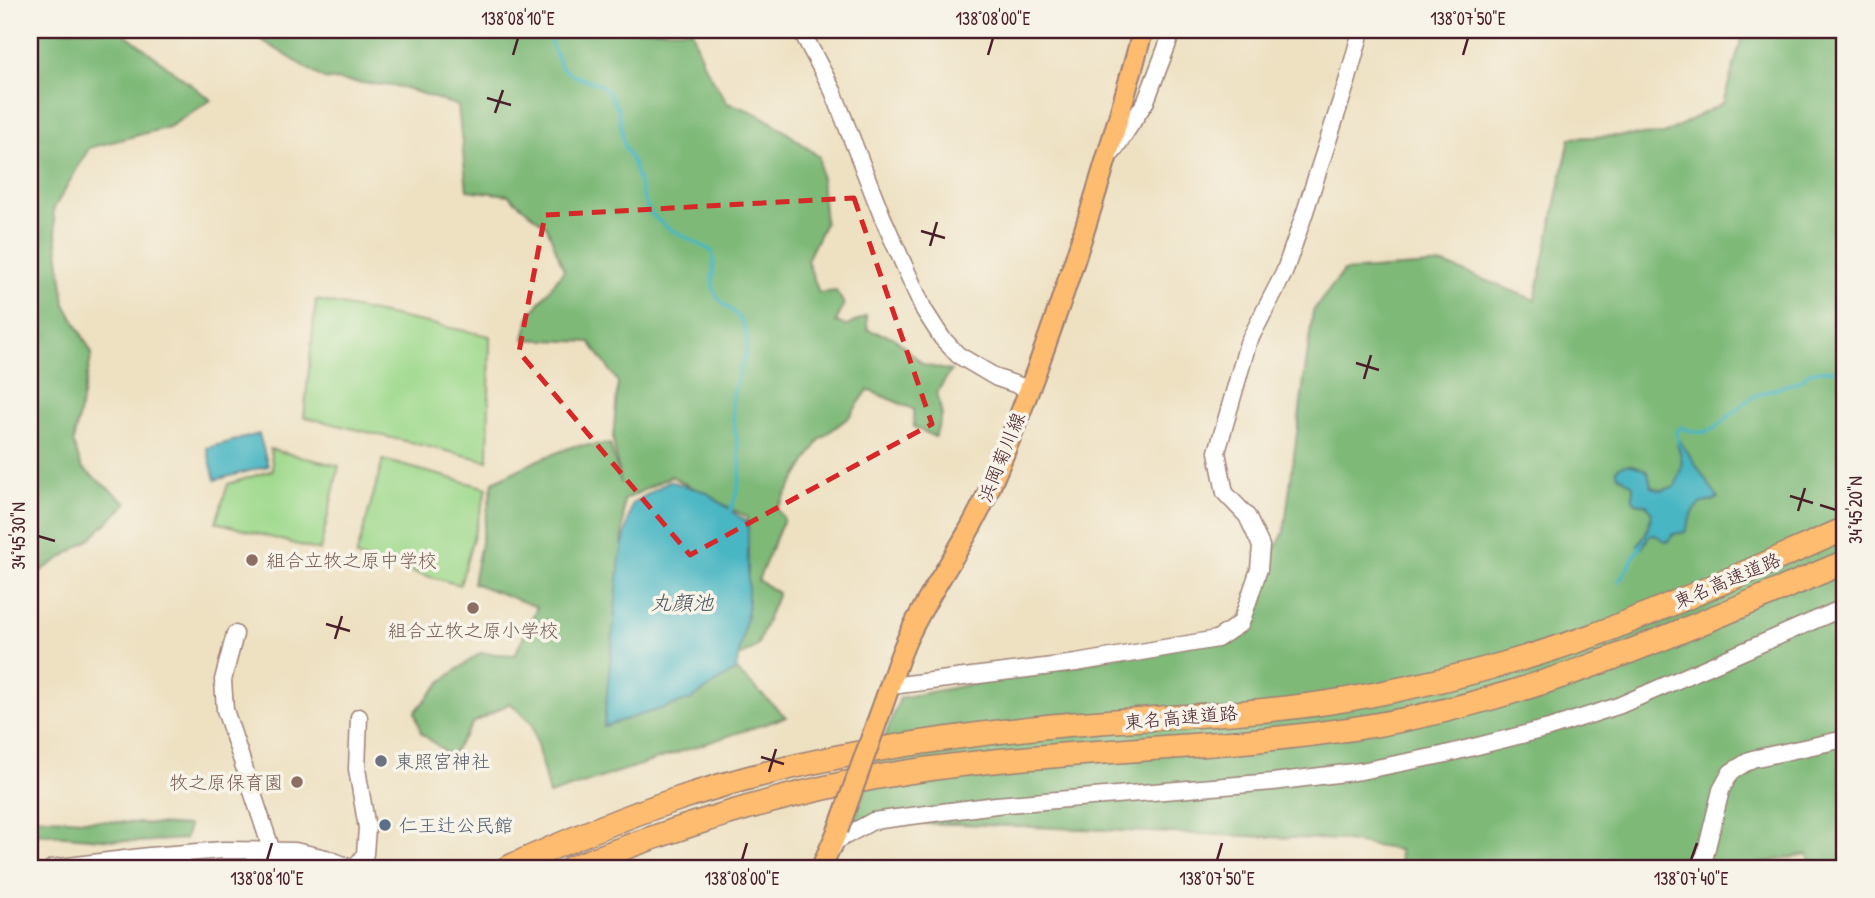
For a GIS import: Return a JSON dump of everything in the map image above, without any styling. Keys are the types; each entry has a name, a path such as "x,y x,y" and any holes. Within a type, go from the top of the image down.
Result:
{"highway":[{"name":"東名高速道路","path":"507,868 606,825 677,799 832,758 937,740 1041,727 1183,718 1341,700 1416,686 1502,664 1591,636 1682,600 1845,529"},
{"name":"東名高速道路","path":"571,868 646,838 734,811 821,788 874,778 927,769 1042,757 1277,739 1418,717 1575,673 1845,562"}],"main road":[{"name":"浜岡菊川線","path":"823,864 911,631 967,536 1029,389 1108,159 1143,30"}],"street":[{"path":"801,30 833,91 908,277 942,338 958,355 997,378 1029,389"},
{"path":"1108,159 1146,101 1173,30"},
{"path":"891,685 1076,663 1217,639 1241,623 1259,569 1261,546 1247,516 1225,493 1217,452 1248,343 1284,273 1303,218 1347,82 1360,35 1356,30"},
{"path":"823,864 836,841 873,821 996,805 1273,782 1361,771 1442,755 1549,728 1618,706 1845,607"},
{"path":"235,634 223,680 225,710 284,868"},
{"path":"52,868 223,850 278,851 326,858 353,868 365,854 367,828 357,769 359,717"},
{"path":"1697,868 1705,856 1721,790 1731,772 1752,759 1845,739"}],"highlighted area":[{"path":"854,198 932,424 690,555 519,352 545,215"}],"green space":[{"path":"30,30 120,30 211,100 169,127 89,148 53,210 65,304 92,353 73,443 82,468 127,503 89,540 30,578"},
{"path":"246,30 692,30 703,63 727,103 764,118 819,157 825,223 807,260 819,293 836,291 844,304 836,322 847,326 866,316 868,330 893,337 924,365 951,371 937,392 942,416 935,437 914,427 913,409 868,390 849,417 820,439 777,509 784,519 758,580 778,593 757,646 738,658 748,608 747,517 671,476 624,500 622,552 604,725 679,703 736,670 786,717 549,795 532,724 510,703 473,723 451,756 421,733 415,712 442,681 480,653 515,655 537,607 473,583 493,482 574,446 610,444 621,484 613,439 618,382 590,342 524,339 529,317 564,270 547,227 508,195 467,190 458,106 402,87 324,79"},
{"path":"1744,30 1845,30 1845,868 1816,868 1807,854 1739,868 1401,868 1399,850 1340,840 960,824 852,823 900,698 1230,635 1248,606 1284,532 1313,311 1344,271 1444,264 1535,300 1570,138 1664,134 1723,103"},
{"path":"316,300 490,336 488,461 304,417"},
{"path":"270,449 339,466 320,551 216,522 228,484 273,470"},
{"path":"383,460 487,488 460,585 356,557"},
{"path":"30,817 189,826 185,839 137,842 30,833"}],"water":[{"path":"259,434 268,466 215,480 207,448"},
{"path":"1680,441 1718,498 1697,506 1685,532 1674,534 1667,542 1655,535 1649,536 1642,548 1638,545 1646,533 1652,513 1647,505 1633,500 1633,485 1617,474 1617,469 1624,465 1637,466 1648,472 1651,487 1661,490 1675,487 1681,466 1677,444"},
{"name":"丸顔池","path":"669,481 706,492 748,523 748,608 736,670 690,700 604,726 620,558 632,504"}],"waterway":[{"path":"546,30 561,67 574,76 599,84 608,92 618,109 624,145 650,213 666,227 712,251 715,293 744,326 746,350 732,404 740,473 730,512"},
{"path":"1679,444 1676,432 1682,427 1693,432 1711,430 1756,396 1801,380 1812,372 1845,366"},
{"path":"1619,581 1642,544"}],"place":[{"name":"組合立牧之原中学校","path":"252,560"},
{"name":"組合立牧之原小学校","path":"473,608"},
{"name":"東照宮神社","path":"381,761"},
{"name":"牧之原保育園","path":"297,782"},
{"name":"仁王辻公民館","path":"385,825"}]}
